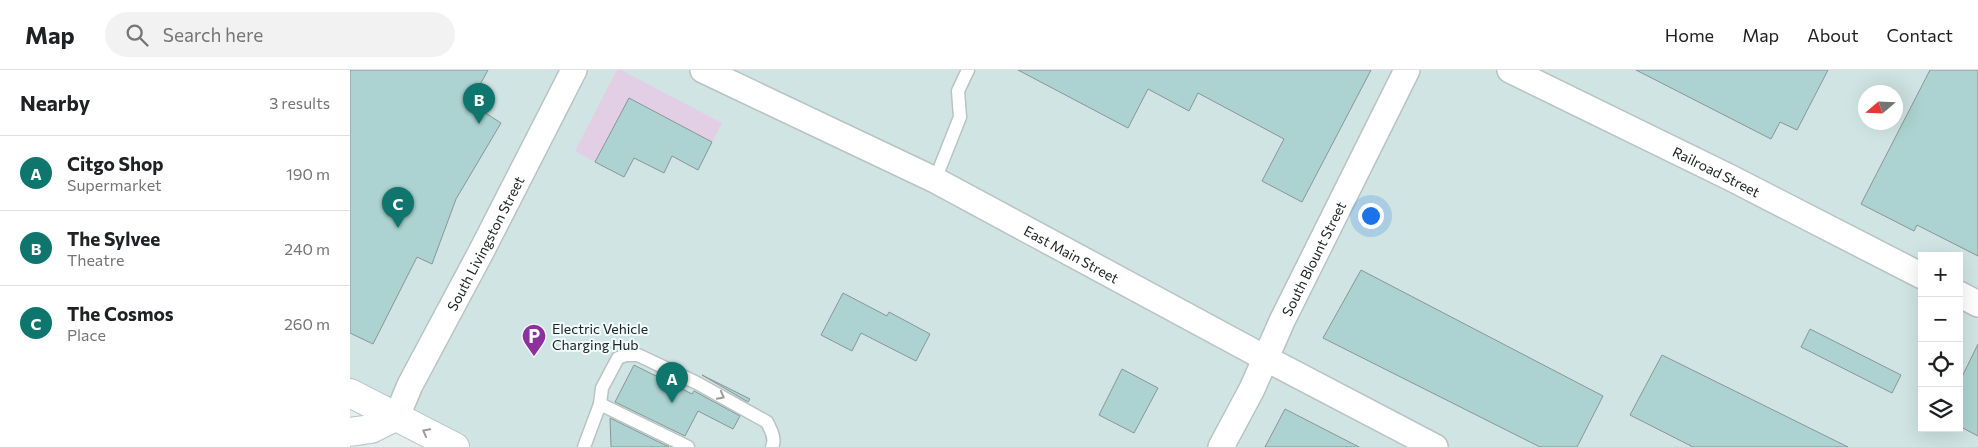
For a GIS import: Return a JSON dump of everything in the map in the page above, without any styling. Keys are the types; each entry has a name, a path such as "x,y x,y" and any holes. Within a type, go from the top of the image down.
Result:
{"main road":[{"path":"350,393 455,447"},
{"path":"350,432 371,430 397,416"}],"street":[{"name":"South Livingston Street","path":"397,416 410,385 481,252 574,70"},
{"name":"East Main Street","path":"703,70 935,180 1265,358 1435,447"},
{"name":"South Blount Street","path":"1220,447 1248,398 1282,321 1408,70"},
{"name":"Railroad Street","path":"1510,70 1730,177 1918,274"},
{"path":"1963,296 1978,304"}],"lane":[{"path":"935,180 960,117 958,91 968,70"},
{"path":"584,447 600,404 602,388 618,358 626,355 638,355 698,384 767,422 772,432 774,444 772,447"},
{"path":"600,404 688,447"}],"shaded area":[{"path":"350,70 1978,70 1978,447 455,447 350,393"},
{"path":"617,70 621,70 722,123 712,142 629,98 595,162 575,151"}],"building":[{"path":"350,70 488,70 470,103 501,123 456,199 432,264 417,257 373,344 350,333"},
{"path":"1018,70 1371,70 1302,202 1262,181 1284,139 1198,93 1189,111 1148,89 1128,128"},
{"path":"1636,70 1828,70 1797,130 1780,122 1771,139"},
{"path":"1930,70 1978,70 1978,256 1917,225 1914,231 1861,204 1899,130 1903,130 1903,122"},
{"path":"629,98 712,142 698,170 672,156 664,173 634,158 624,177 595,162"},
{"path":"1361,270 1603,396 1577,447 1540,447 1323,338"},
{"path":"843,293 887,316 889,312 930,334 916,361 861,333 852,351 821,335"},
{"path":"1810,329 1901,375 1892,393 1801,347"},
{"path":"1978,344 1978,436 1963,428 1963,375"},
{"path":"1662,355 1848,447 1693,447 1630,415"},
{"path":"634,365 692,394 694,391 740,416 733,429 698,411 685,436 615,402"},
{"path":"1122,369 1158,388 1134,433 1099,415"},
{"path":"702,375 750,399 748,402"},
{"path":"1285,409 1359,447 1265,447"},
{"path":"610,418 669,447 611,447"}],"place":[{"name":"The Sylvee","path":"479,124"},
{"name":"The Cosmos","path":"398,228"},
{"name":"Electric Vehicle Charging Hub","path":"534,357"},
{"name":"Citgo Shop","path":"672,403"}]}
